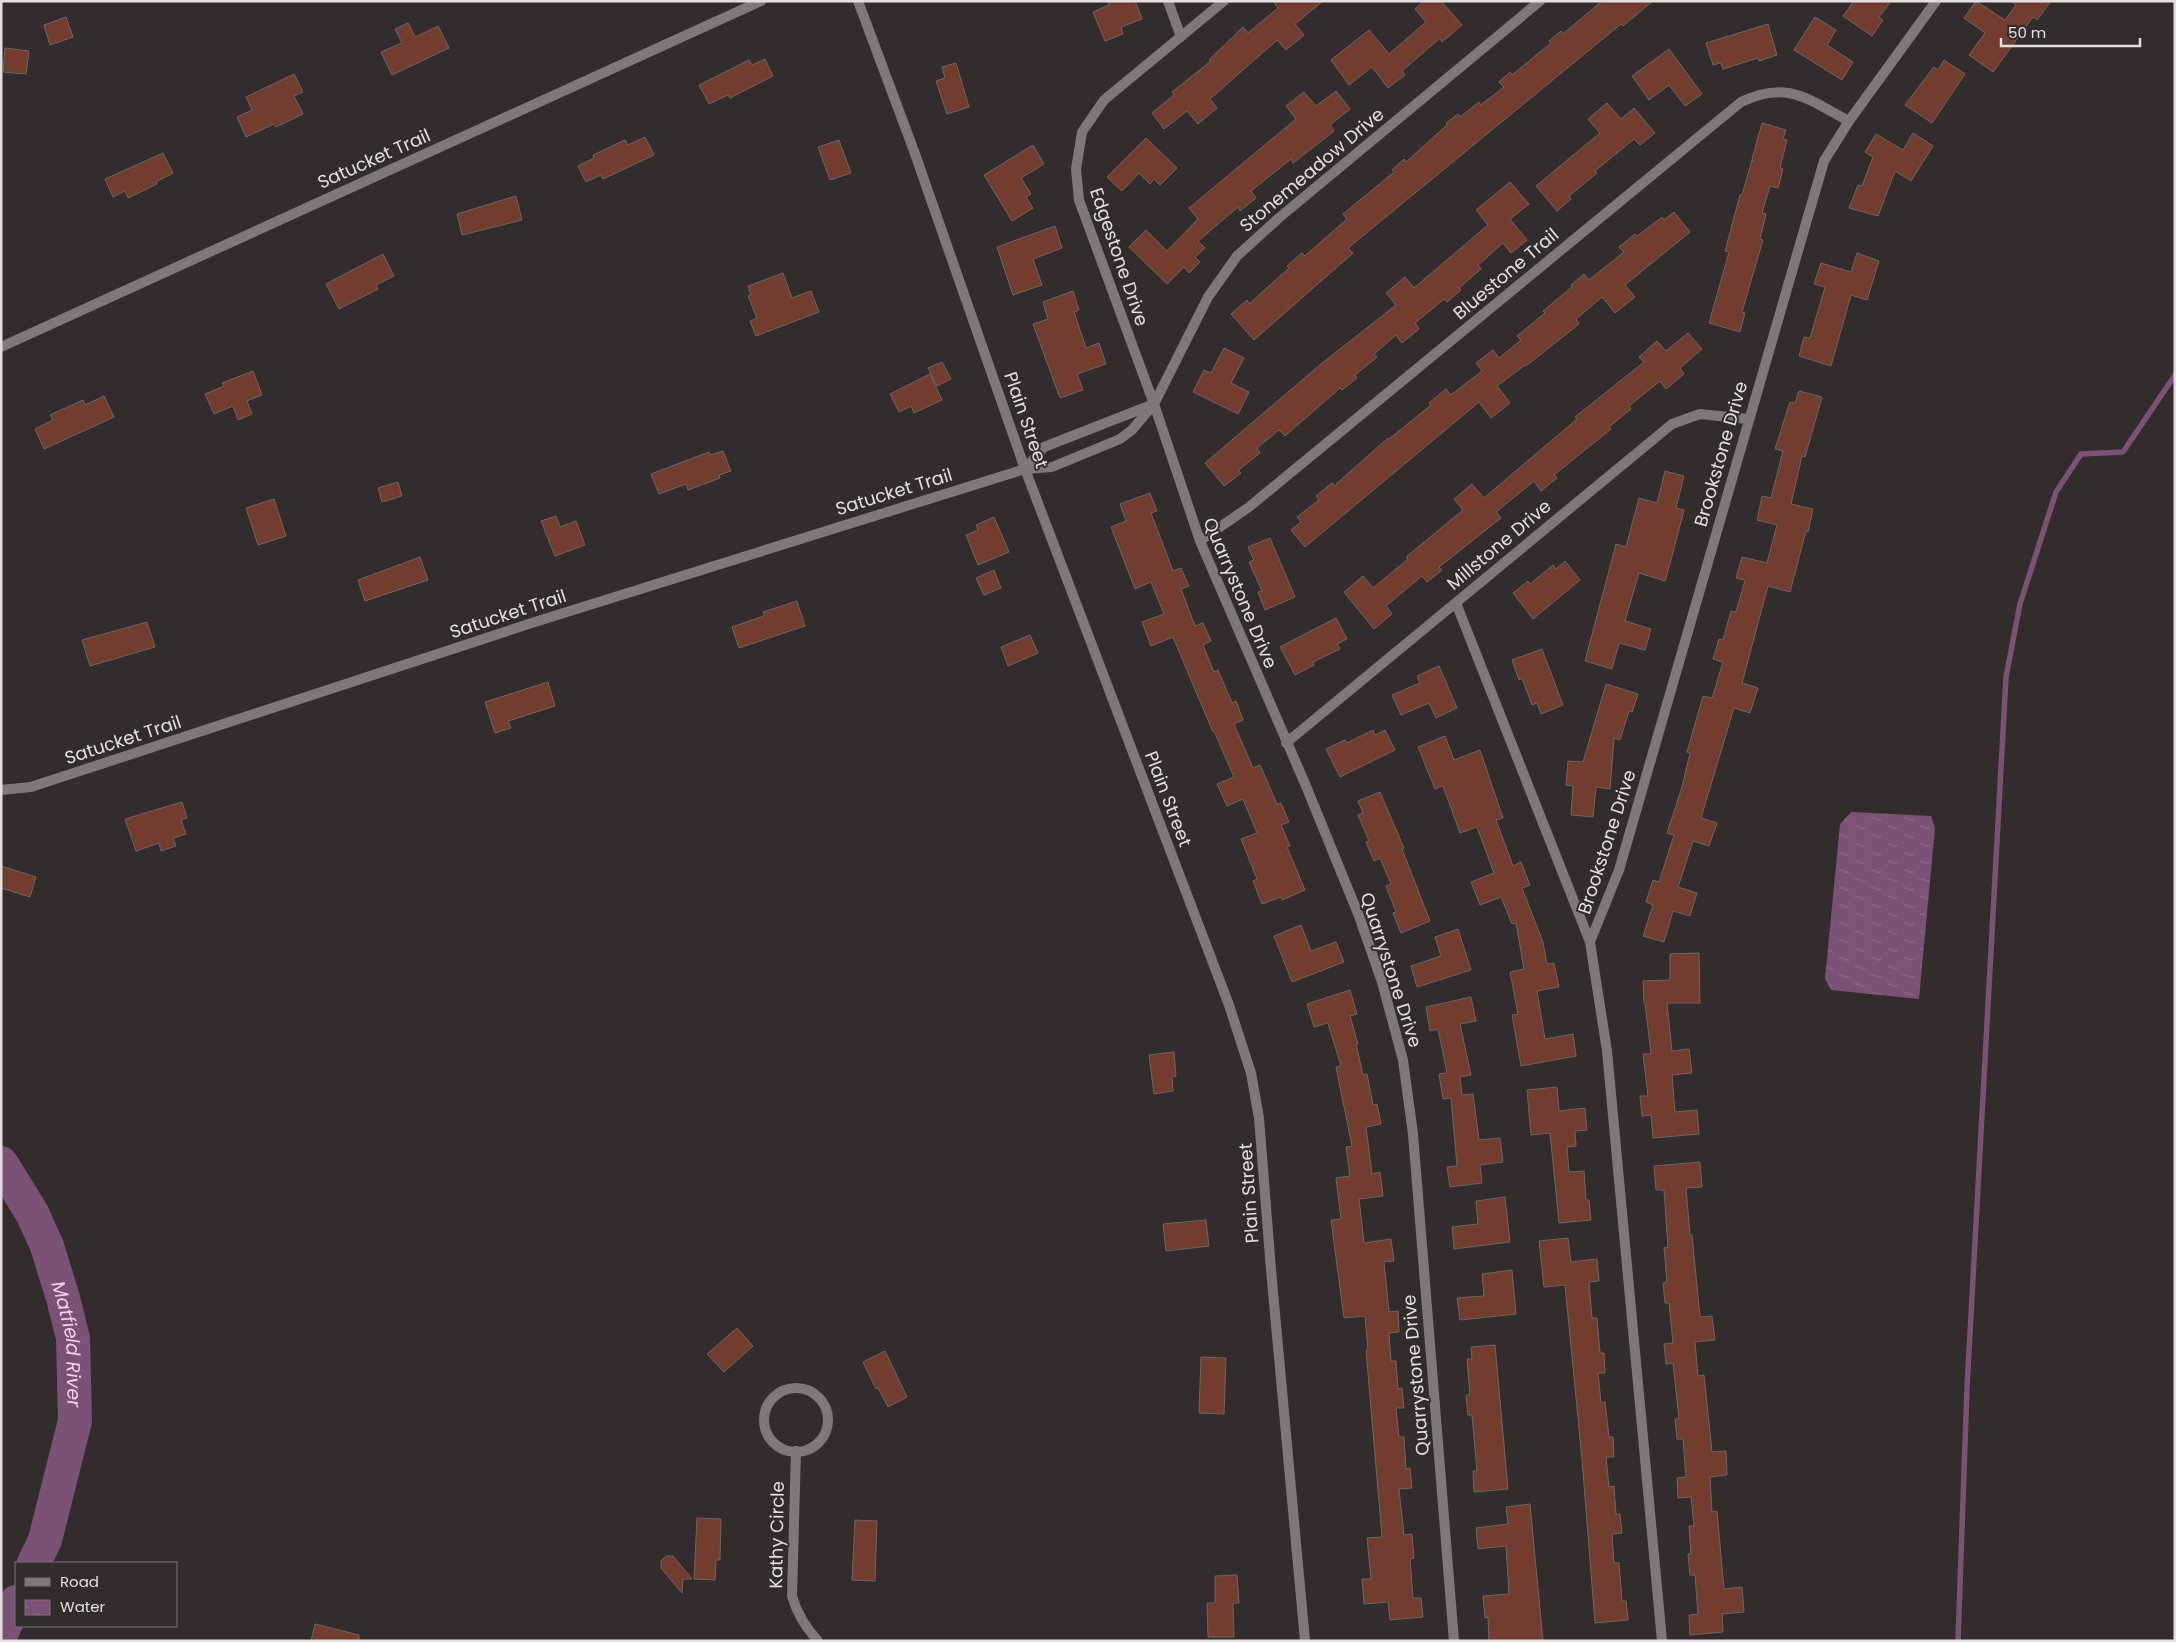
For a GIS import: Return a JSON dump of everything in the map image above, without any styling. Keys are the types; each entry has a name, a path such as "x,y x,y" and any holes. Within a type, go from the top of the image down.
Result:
{"street":[{"name":"Satucket Trail","path":"1,347 761,1"},
{"name":"Plain Street","path":"858,1 911,142 1025,469 1229,1005 1245,1052 1256,1094 1262,1141 1273,1296 1305,1641"},
{"path":"1168,1 1181,37"},
{"name":"Edgestone Drive","path":"1154,404 1079,200 1076,170 1082,132 1104,100 1224,1"},
{"name":"Stonemeadow Drive","path":"1025,469 1052,467 1120,439 1132,430 1154,404 1208,298 1237,256 1280,217 1540,1"},
{"name":"Brookstone Drive","path":"1590,942 1619,870 1818,177 1832,145 1848,121 1936,1"},
{"name":"Bluestone Trail","path":"1200,541 1250,507 1741,102 1766,93 1779,91 1794,93 1848,121"},
{"path":"1025,469 1044,447 1154,404"},
{"name":"Quarrystone Drive","path":"1154,404 1200,541 1359,916 1382,982 1403,1060 1413,1134 1454,1641"},
{"name":"Millstone Drive","path":"1286,743 1672,424 1700,414 1748,419"},
{"name":"Satucket Trail","path":"1,790 31,787 529,624 1025,469"},
{"path":"1456,602 1590,942 1607,1051 1662,1641"},
{"path":"798,1388 810,1391 820,1398 826,1408 828,1420 825,1432 818,1442 808,1449 796,1451 784,1449 773,1442 767,1431 765,1419 767,1407 775,1396 786,1390 798,1388"},
{"name":"Kathy Circle","path":"796,1451 792,1596 797,1613 805,1628 818,1641"}],"water":[{"path":"1851,812 1931,816 1935,828 1919,999 1831,990 1825,979 1840,824"}],"building":[{"path":"1108,1 1135,1 1142,19 1121,27 1123,34 1105,41 1093,12 1109,5"},
{"path":"1273,1 1323,1 1295,24 1304,35 1286,50 1277,40 1210,99 1217,108 1198,124 1187,111 1164,129 1152,113 1174,95 1172,92 1211,61 1209,60 1243,27 1248,33 1278,8"},
{"path":"1424,1 1441,1 1462,25 1442,42 1440,38 1402,71 1405,75 1388,88 1372,67 1349,85 1331,60 1369,30 1389,54 1426,22 1415,9"},
{"path":"1602,1 1653,1 1623,26 1621,24 1348,248 1353,253 1254,340 1231,314 1247,300 1249,304 1289,268 1287,266 1302,253 1305,256 1347,219 1343,214 1394,172 1392,170 1404,159 1406,162 1447,125 1446,123 1458,114 1460,117 1479,102 1481,105 1504,87 1499,82 1510,72 1512,75 1551,43 1549,41 1561,31 1563,34"},
{"path":"1854,1 1891,1 1879,17 1883,20 1872,36 1843,16"},
{"path":"1976,1 2005,20 2016,5 2011,1 2051,1 2037,20 2033,17 1993,72 1969,55 1985,33 1964,18"},
{"path":"66,17 73,37 50,45 44,25"},
{"path":"1815,17 1836,30 1827,45 1853,62 1842,80 1794,50"},
{"path":"408,23 415,37 438,26 449,48 392,75 381,52 402,43 395,29"},
{"path":"1768,24 1777,55 1759,61 1758,58 1723,69 1721,63 1713,65 1706,43"},
{"path":"5,48 29,51 26,74 3,72"},
{"path":"1669,49 1702,94 1685,106 1669,85 1649,100 1632,76"},
{"path":"765,59 773,76 730,98 728,95 709,104 699,85 749,60 752,65"},
{"path":"1944,60 1965,74 1932,123 1905,105 1934,67 1938,70"},
{"path":"956,63 969,107 947,114 936,81 945,78 942,67"},
{"path":"294,74 303,92 294,96 303,114 276,127 274,124 246,137 237,117 252,110 246,97"},
{"path":"1336,91 1350,109 1330,125 1334,131 1293,163 1291,159 1251,191 1256,198 1240,211 1238,207 1198,241 1205,248 1195,257 1200,262 1189,273 1184,267 1167,284 1129,247 1146,230 1167,251 1198,219 1189,208 1296,119 1286,106 1304,92 1316,106"},
{"path":"1607,103 1621,119 1634,108 1655,133 1640,145 1634,139 1595,171 1597,173 1569,196 1571,199 1557,211 1536,186 1600,133 1588,119"},
{"path":"1762,123 1786,130 1783,139 1787,140 1780,168 1783,169 1778,188 1770,186 1762,213 1766,214 1760,239 1763,240 1742,312 1745,313 1740,332 1709,323 1729,252 1725,251 1740,195 1742,195 1752,160 1754,163 1752,159"},
{"path":"1913,133 1933,146 1911,181 1895,171 1878,216 1849,208 1858,185 1862,186 1873,157 1865,152 1876,134 1903,150"},
{"path":"645,137 654,155 603,179 601,175 586,182 578,166 594,158 593,155 625,140 628,145"},
{"path":"1146,138 1177,168 1160,185 1154,179 1150,184 1139,173 1122,191 1107,177"},
{"path":"839,140 851,173 830,180 818,147"},
{"path":"1033,145 1044,164 1021,178 1031,194 1026,197 1033,208 1012,221 984,175"},
{"path":"163,153 173,173 156,182 157,184 128,198 125,191 113,197 105,179"},
{"path":"1510,182 1529,204 1510,219 1527,240 1511,253 1503,243 1478,265 1481,269 1459,288 1461,290 1447,302 1444,299 1415,323 1419,329 1402,343 1396,335 1374,354 1377,357 1355,375 1357,378 1342,390 1340,388 1285,436 1279,430 1257,448 1260,453 1238,470 1241,473 1224,486 1205,463 1321,364 1396,305 1386,293 1405,277 1414,288 1488,225 1476,210"},
{"path":"516,196 522,220 462,235 457,214"},
{"path":"1674,212 1690,232 1625,285 1635,297 1615,313 1602,297 1576,319 1579,324 1526,366 1497,386 1510,403 1491,418 1479,402 1305,547 1291,530 1301,522 1297,517 1319,500 1316,496 1332,483 1334,486 1388,438 1431,405 1429,403 1446,389 1451,395 1482,371 1476,363 1493,350 1499,358 1521,340 1517,336 1545,313 1543,311 1572,287 1571,285 1584,274 1589,280 1624,252 1619,247 1635,234 1637,236 1662,217 1664,220"},
{"path":"1055,226 1062,248 1033,259 1042,285 1013,295 997,247"},
{"path":"1857,253 1879,261 1867,300 1851,295 1831,366 1799,356 1804,337 1810,338 1825,287 1814,284 1821,263 1851,272"},
{"path":"383,254 394,276 376,285 378,289 339,309 326,284"},
{"path":"783,273 792,298 811,291 819,312 756,336 750,321 757,318 748,296 751,295 748,286"},
{"path":"1073,291 1079,310 1074,312 1086,348 1099,343 1106,364 1077,374 1083,390 1060,398 1033,324 1048,319 1043,302"},
{"path":"1688,333 1702,349 1680,368 1684,374 1666,389 1660,381 1629,406 1631,409 1609,427 1611,429 1554,475 1557,478 1541,491 1534,481 1496,512 1501,518 1439,567 1442,570 1427,582 1422,576 1386,606 1392,614 1374,629 1344,592 1363,576 1373,588 1408,559 1406,557 1463,510 1454,499 1472,484 1484,498 1577,419 1575,417 1644,362 1639,357 1657,341 1666,351"},
{"path":"1224,348 1244,358 1231,383 1249,392 1238,414 1193,392 1204,370 1211,373"},
{"path":"942,362 951,379 937,386 928,368"},
{"path":"253,371 262,395 247,401 252,414 238,420 233,406 214,414 205,394 224,386 222,383"},
{"path":"930,374 942,400 914,413 911,406 899,412 890,394"},
{"path":"1799,391 1822,397 1805,457 1802,456 1791,504 1813,509 1808,532 1806,531 1790,592 1768,586 1742,683 1758,688 1750,713 1734,708 1701,818 1717,823 1709,846 1693,841 1678,887 1697,893 1690,916 1673,911 1664,942 1643,936 1653,905 1646,902 1653,880 1659,882 1674,835 1667,833 1682,787 1690,753 1687,752 1703,696 1712,698 1723,662 1713,659 1719,639 1723,640 1731,611 1736,612 1745,580 1736,578 1742,557 1767,563 1777,525 1757,520 1762,496 1771,498 1783,451 1775,449 1790,402 1795,403"},
{"path":"104,396 114,417 44,449 35,429 53,420 50,415 83,400 85,405"},
{"path":"723,451 731,471 719,475 720,478 688,490 686,484 659,494 651,474 709,452 710,455"},
{"path":"1665,471 1684,476 1676,508 1684,510 1665,581 1639,573 1625,621 1651,629 1645,650 1619,643 1612,669 1585,661 1616,544 1626,547 1639,498 1657,503"},
{"path":"398,482 402,496 382,502 378,488"},
{"path":"1150,493 1157,511 1151,513 1173,571 1181,568 1189,586 1181,589 1195,626 1203,623 1211,641 1203,645 1214,672 1218,670 1232,703 1236,701 1243,720 1234,724 1253,768 1260,765 1277,804 1281,803 1289,822 1281,825 1290,846 1287,847 1305,890 1282,900 1281,897 1262,904 1253,881 1257,879 1241,839 1257,833 1243,799 1227,806 1217,784 1234,777 1173,637 1151,646 1142,622 1164,614 1151,582 1135,589 1111,527 1126,521 1120,504"},
{"path":"274,499 286,536 258,545 246,508"},
{"path":"556,516 560,527 576,521 585,545 555,556 541,521"},
{"path":"994,517 1009,552 978,565 966,535 978,530 976,525"},
{"path":"1270,538 1295,597 1265,610 1258,592 1262,591 1249,562 1254,560 1248,547"},
{"path":"420,557 428,580 365,601 358,580"},
{"path":"1565,561 1580,580 1533,619 1513,593 1528,581 1530,584 1553,565 1556,569"},
{"path":"994,570 1001,588 984,595 976,578"},
{"path":"797,601 805,626 739,648 732,627 764,616 763,612"},
{"path":"1336,618 1347,639 1337,644 1340,649 1313,662 1314,665 1295,675 1280,647"},
{"path":"147,622 155,647 90,666 82,640"},
{"path":"1030,635 1038,653 1008,666 1001,647"},
{"path":"1542,649 1563,705 1541,714 1537,703 1532,705 1522,678 1519,680 1512,660"},
{"path":"1439,666 1457,708 1436,718 1429,703 1401,715 1392,695 1420,683 1417,676"},
{"path":"548,682 555,706 508,721 511,728 495,733 485,702"},
{"path":"1606,684 1638,694 1632,712 1629,711 1620,740 1614,738 1610,789 1596,787 1593,817 1571,815 1573,786 1566,785 1568,761 1583,762"},
{"path":"1373,730 1375,735 1385,730 1395,750 1340,777 1326,749 1345,740 1347,743"},
{"path":"1445,736 1454,760 1480,750 1503,818 1496,820 1513,866 1521,862 1530,885 1522,888 1543,942 1547,964 1554,963 1559,987 1537,991 1545,1039 1573,1034 1576,1056 1521,1066 1512,1015 1518,1014 1510,972 1524,969 1516,923 1512,924 1501,897 1480,905 1471,882 1494,873 1477,827 1460,833 1443,786 1435,789 1418,747"},
{"path":"1380,792 1404,848 1402,849 1430,921 1401,933 1393,913 1396,912 1386,886 1391,884 1380,858 1374,861 1366,842 1369,841 1358,815 1363,813 1358,801"},
{"path":"182,802 187,818 181,820 186,834 173,838 176,846 161,851 159,843 136,851 125,819"},
{"path":"1,866 36,877 30,897 1,888"},
{"path":"1301,925 1311,951 1336,942 1344,962 1292,982 1274,936"},
{"path":"1458,929 1471,970 1417,987 1411,966 1441,956 1435,937"},
{"path":"1699,953 1700,1003 1667,1003 1672,1051 1689,1049 1692,1073 1672,1075 1675,1112 1697,1110 1699,1134 1653,1138 1651,1115 1642,1116 1640,1096 1648,1096 1643,1054 1651,1054 1643,981 1670,980 1670,954"},
{"path":"1350,990 1357,1014 1350,1016 1358,1044 1356,1044 1363,1075 1367,1074 1373,1105 1377,1104 1381,1124 1366,1127 1372,1174 1380,1172 1383,1196 1359,1199 1364,1243 1391,1239 1394,1261 1384,1262 1389,1312 1398,1311 1399,1332 1389,1333 1391,1361 1396,1361 1398,1389 1402,1388 1404,1408 1396,1408 1399,1437 1404,1437 1406,1469 1410,1468 1412,1488 1399,1489 1404,1535 1412,1534 1414,1558 1410,1559 1413,1598 1421,1598 1423,1617 1390,1620 1388,1602 1364,1604 1362,1579 1371,1579 1367,1538 1382,1537 1366,1350 1368,1350 1365,1316 1344,1318 1331,1220 1341,1219 1336,1178 1350,1176 1346,1147 1352,1146 1336,1067 1341,1066 1328,1023 1314,1027 1307,1004"},
{"path":"1471,997 1476,1021 1460,1024 1471,1075 1460,1077 1462,1095 1473,1094 1479,1140 1500,1138 1503,1162 1480,1165 1482,1183 1450,1187 1447,1167 1457,1166 1451,1098 1443,1099 1439,1074 1447,1073 1438,1029 1430,1031 1426,1007"},
{"path":"1174,1052 1176,1076 1172,1077 1173,1091 1154,1094 1149,1055"},
{"path":"1557,1087 1559,1111 1585,1108 1587,1130 1575,1131 1576,1146 1567,1147 1569,1172 1584,1171 1586,1200 1589,1200 1591,1220 1559,1223 1550,1133 1531,1135 1527,1090"},
{"path":"1700,1162 1702,1187 1686,1188 1700,1317 1712,1316 1715,1340 1695,1342 1698,1376 1704,1375 1712,1452 1726,1451 1727,1475 1710,1477 1712,1512 1717,1511 1724,1589 1742,1587 1744,1612 1722,1614 1723,1632 1690,1635 1689,1615 1698,1614 1695,1575 1690,1575 1688,1554 1691,1554 1689,1526 1694,1526 1691,1497 1678,1498 1677,1478 1686,1477 1683,1439 1677,1439 1675,1419 1679,1419 1673,1363 1666,1364 1664,1344 1673,1343 1669,1303 1665,1303 1663,1283 1667,1282 1664,1248 1668,1247 1664,1190 1656,1190 1654,1166"},
{"path":"1505,1197 1510,1242 1454,1249 1452,1227 1478,1224 1476,1201"},
{"path":"1206,1220 1209,1246 1166,1251 1163,1224"},
{"path":"1568,1238 1571,1262 1597,1259 1599,1281 1589,1282 1592,1318 1597,1318 1600,1353 1604,1353 1605,1373 1598,1373 1601,1403 1605,1402 1609,1437 1613,1437 1614,1457 1606,1457 1609,1487 1614,1486 1616,1514 1620,1514 1622,1533 1612,1534 1614,1563 1619,1563 1622,1601 1626,1601 1628,1620 1595,1623 1582,1459 1565,1285 1544,1287 1539,1241"},
{"path":"1512,1270 1516,1314 1460,1320 1457,1298 1484,1296 1482,1274"},
{"path":"737,1328 753,1346 724,1372 707,1354"},
{"path":"1495,1345 1508,1489 1474,1492 1473,1471 1477,1471 1472,1415 1468,1415 1466,1395 1470,1395 1467,1359 1472,1359 1471,1347"},
{"path":"885,1351 907,1397 888,1407 878,1388 876,1389 863,1362"},
{"path":"1201,1357 1226,1358 1224,1414 1199,1413"},
{"path":"1530,1504 1543,1641 1489,1641 1488,1617 1485,1618 1483,1596 1509,1594 1506,1546 1478,1549 1476,1528 1508,1524 1506,1507"},
{"path":"697,1518 721,1519 720,1560 716,1560 715,1580 694,1579"},
{"path":"855,1520 877,1521 875,1581 852,1580"},
{"path":"666,1556 673,1556 692,1579 683,1579 682,1593 661,1568 661,1561"},
{"path":"1237,1575 1239,1603 1233,1603 1234,1637 1208,1637 1207,1603 1215,1603 1215,1576"},
{"path":"315,1624 359,1635 359,1641 311,1641"}],"waterway":[{"path":"1958,1641 1967,1388 2006,677 2020,604 2056,492 2081,454 2123,452 2175,375"},
{"name":"Matfield River","path":"1,1163 32,1213 47,1246 73,1338 75,1421 45,1540 34,1562"},
{"name":"Matfield River","path":"1,1634 15,1604"}]}
